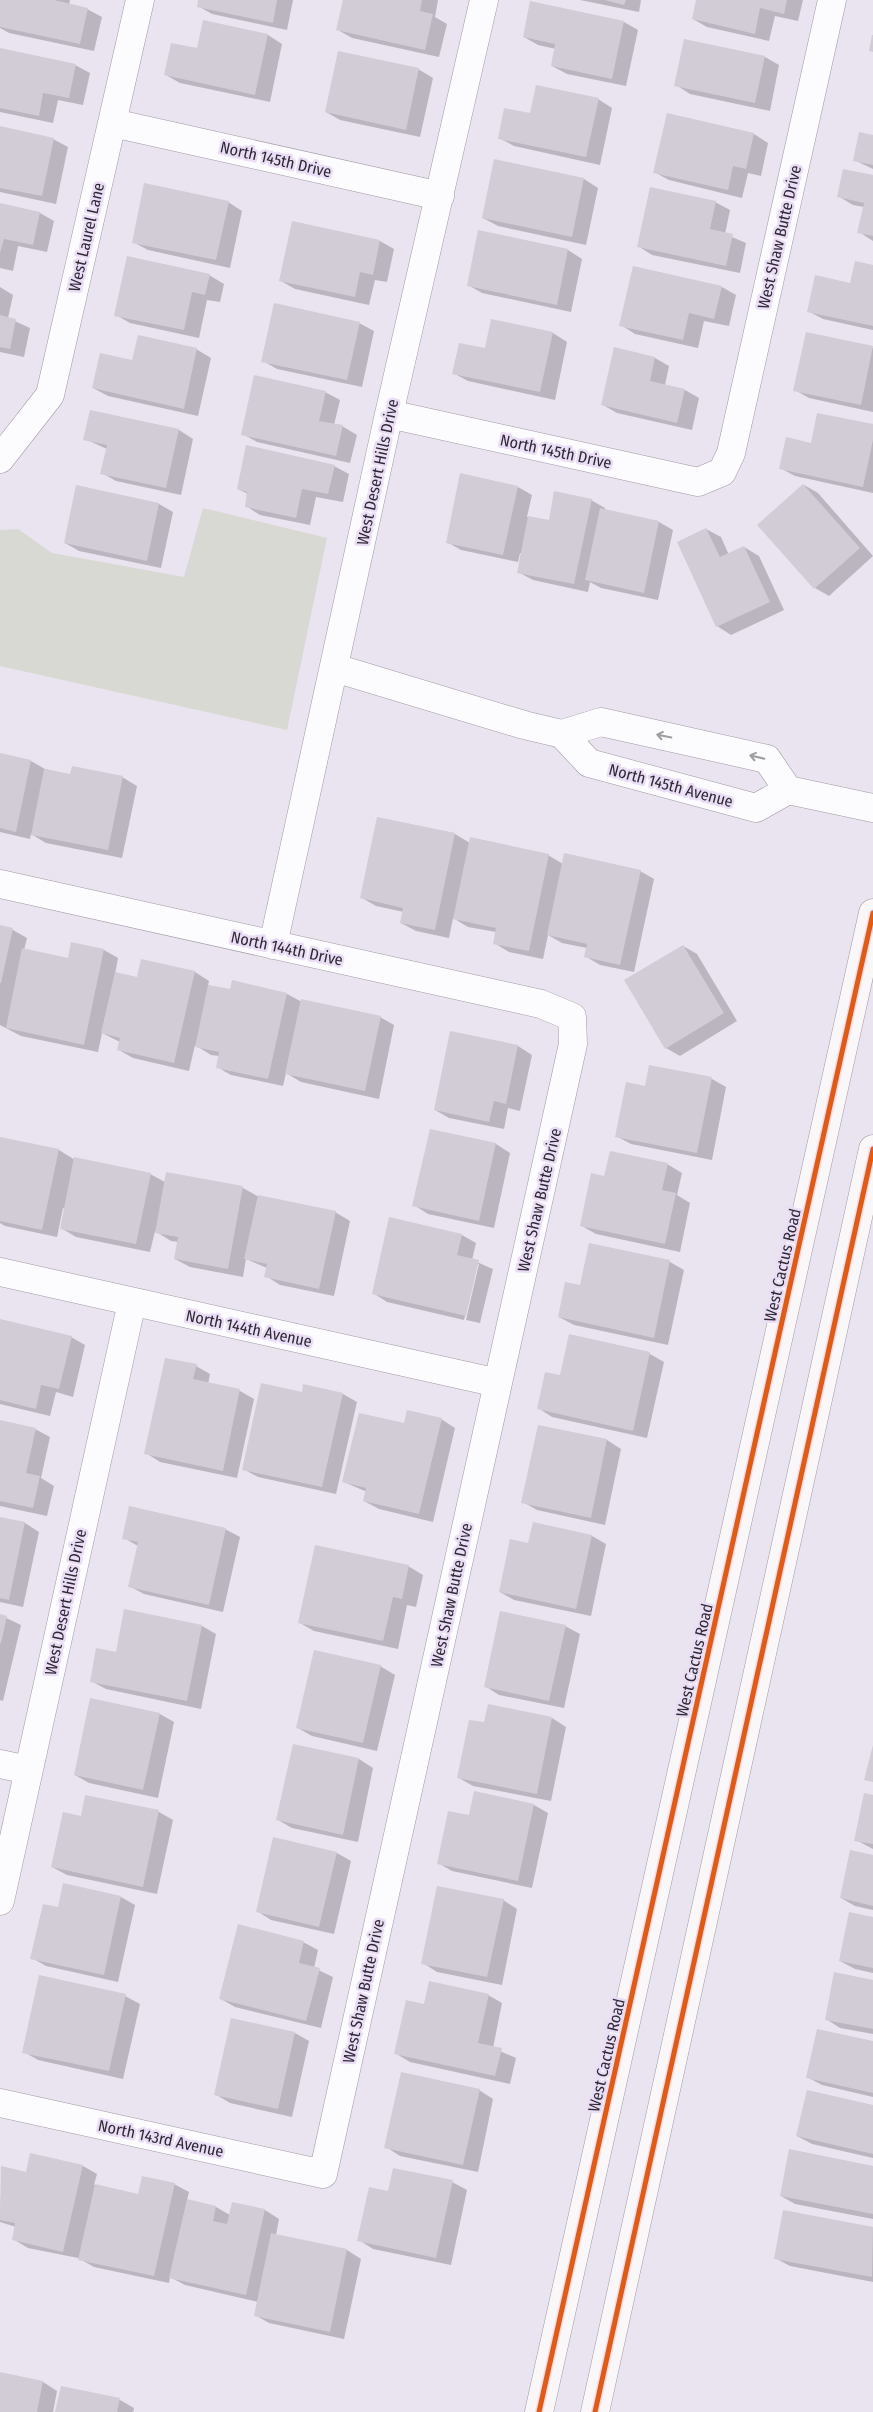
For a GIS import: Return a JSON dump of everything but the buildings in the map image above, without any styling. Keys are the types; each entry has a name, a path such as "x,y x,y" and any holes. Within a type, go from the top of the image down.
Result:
{"main road":[{"name":"West Cactus Road","path":"539,2412 873,913"},
{"path":"596,2412 873,1149"}],"street":[{"name":"West Laurel Lane","path":"0,459 50,396 140,0"},
{"name":"West Desert Hills Drive","path":"274,945 389,414 484,0"},
{"name":"West Shaw Butte Drive","path":"722,472 733,443 832,0"},
{"name":"North 145th Drive","path":"113,123 440,196"},
{"name":"North 145th Drive","path":"389,414 698,482 722,472"},
{"path":"335,668 562,734 601,722 767,759 788,790 873,808"},
{"name":"North 145th Avenue","path":"562,734 589,763 756,808 788,790"},
{"name":"North 144th Drive","path":"0,884 541,1004 572,1017"},
{"name":"West Shaw Butte Drive","path":"323,2174 573,1044 572,1017"},
{"name":"North 144th Avenue","path":"0,1272 498,1383"},
{"name":"West Desert Hills Drive","path":"0,1901 132,1302"},
{"path":"0,1764 28,1770"},
{"name":"North 143rd Avenue","path":"0,2103 323,2174"}],"shaded area":[{"path":"203,508 327,538 287,730 0,666 0,530 18,529 52,553 184,577"}],"cycle path":[{"path":"539,2412 873,913"},
{"path":"595,2412 873,1149"}]}
